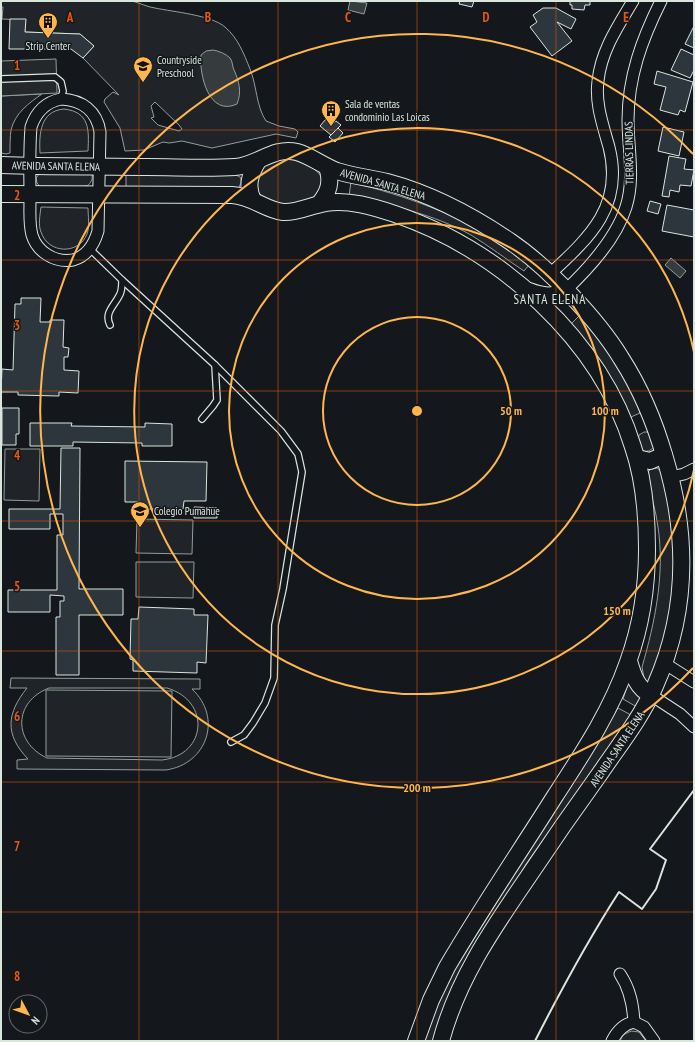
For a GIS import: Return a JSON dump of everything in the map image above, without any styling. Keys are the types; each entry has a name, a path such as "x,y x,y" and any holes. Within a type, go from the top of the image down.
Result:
{"street":[{"name":"TIERRAS LINDAS","path":"550,274 594,230 600,221 608,202 613,170 612,158 598,102 598,75 608,43 633,1"},
{"name":"TIERRAS LINDAS","path":"566,290 603,249 618,226 626,210 631,179 628,120 631,86 643,39 660,1"},
{"path":"61,99 78,102 85,106 96,118 100,132 100,194 98,231 94,243 90,249 78,258 66,260 52,258 40,249 35,243 30,228 30,166 33,121 44,106 55,100 61,99"},
{"name":"AVENIDA SANTA ELENA","path":"1,165 233,167 258,161 277,152 288,151 307,156 327,167 341,172 400,186 428,196 471,217 513,243 550,274 598,325 622,359 637,385 654,425 671,477 680,521 682,555 680,595 664,663 651,695 634,725 503,913 474,960 454,1001 441,1041"},
{"path":"253,200 250,192 249,181 252,169 258,161"},
{"path":"319,204 328,191 330,184 327,167"},
{"path":"1,194 232,195 246,197 276,210 286,212 300,210 319,204 335,202 356,204 388,212 419,223 443,234 480,256 526,290 560,323 581,348 611,395 628,432 637,458 647,536 645,583 641,612 629,661 614,698 588,745 447,967 431,1000 416,1041"},
{"path":"526,290 549,296 559,294 566,290"},
{"path":"628,432 640,424 645,423 654,425"},
{"path":"637,458 650,461 664,455"},
{"path":"671,477 684,474 694,469"},
{"path":"629,661 640,687 680,714 694,727"},
{"path":"664,663 694,682"},
{"path":"620,974 632,997 634,1022"},
{"path":"612,1041 620,1028 634,1022 644,1027 654,1041"}],"lane":[{"path":"1,79 55,77 61,82 63,91 61,99"},
{"path":"90,249 215,364 281,431 298,454 302,472 283,589 275,625 274,678 265,702 253,723 244,735 231,742"},
{"path":"110,325 107,320 108,314 120,295 122,280"},
{"path":"202,419 214,406 217,400 215,364"}],"shaded area":[{"path":"1,1 132,1 152,7 202,17 219,23 230,31 243,52 252,76 260,109 266,121 279,126 295,129 298,132 296,138 276,134 212,148 182,141 169,143 163,142 144,150 125,151 120,128 104,102 105,99 113,92 119,95 83,58 94,46 80,34 25,32 25,20 2,19 3,7 1,7","holes":["155,102 182,129 179,131 158,125 151,118 154,117 151,106"]},
{"path":"350,1 367,3 364,14 348,10"},
{"path":"213,50 224,54 231,60 239,87 239,100 237,104 227,106 219,105 208,92 204,83 201,55 206,51"},
{"path":"56,59 57,93 1,96 1,61"},
{"path":"42,94 28,105 16,118 11,130 10,153 1,153 1,96"},
{"path":"64,109 79,114 86,123 88,129 88,151 40,153 41,131 46,119 50,114"},
{"path":"285,158 305,164 318,172 321,177 322,183 320,191 309,201 294,204 278,204 271,202 258,193 255,186 264,166 271,161"},
{"path":"40,173 92,174 92,178 91,182 87,186 41,188 37,183 36,178"},
{"path":"126,174 235,174 241,178 241,183 238,189 126,187"},
{"path":"351,182 391,193 450,215 469,224 508,248 529,265 524,271 471,235 442,221 396,207 349,196"},
{"path":"41,207 88,208 88,228 87,234 83,241 77,246 64,249 50,245 40,229"},
{"path":"671,258 686,271 680,278 665,265"},
{"path":"581,314 612,355 639,405 640,413 631,417 628,414 602,367 588,345 571,324"},
{"path":"644,432 651,434 654,447 647,451 642,451 638,442 639,435"},
{"path":"5,449 40,449 39,501 4,500"},
{"path":"657,468 662,472 675,539 672,601 663,646 649,683 644,678 642,667 658,598 660,545 657,521 647,479 648,472 651,469"},
{"path":"137,519 193,520 192,554 136,553"},
{"path":"136,562 194,562 193,598 136,597"},
{"path":"11,678 200,679 200,689 192,689 201,701 207,713 208,726 206,738 192,759 180,766 166,770 17,769 17,760 28,759 20,750 15,741 11,724 12,715 20,697 27,688 10,688","holes":["49,688 167,688 181,695 191,704 197,715 198,727 195,738 188,748 177,756 162,760 47,758 36,751 28,742 23,733 22,722 24,712 29,703 37,694"]},
{"path":"629,681 641,698 637,707 623,699"},
{"path":"46,690 172,691 171,757 46,756"},
{"path":"618,708 631,715 526,864 498,911 433,1041 424,1041 429,1022 452,974"},
{"path":"631,1031 639,1032 646,1041 620,1041 623,1035"}],"building":[{"path":"460,1 474,1 472,7 459,4"},
{"path":"570,1 590,1 590,5 585,5 584,10 572,9"},
{"path":"543,8 556,8 576,19 571,29 557,22 572,41 552,56 530,27 537,22 533,15"},
{"name":"Strip Center","path":"10,19 26,19 25,32 80,34 94,46 83,58 71,49 9,49"},
{"path":"694,26 694,48 685,44"},
{"path":"681,49 694,55 694,70 690,78 671,70"},
{"path":"657,71 693,82 685,112 680,110 678,115 660,110 666,87 654,84"},
{"name":"Sala de ventas condominio Las Loicas","path":"326,119 332,124 336,121 341,125 331,135 320,126"},
{"path":"663,127 684,132 679,156 658,151"},
{"path":"338,128 343,133 335,142 329,137"},
{"path":"669,156 686,159 684,169 694,170 691,186 680,185 679,192 670,190 669,197 662,196"},
{"path":"650,201 661,204 658,214 647,211"},
{"path":"667,205 694,210 694,237 662,231"},
{"path":"21,298 41,298 40,322 64,320 63,347 69,348 68,357 64,357 64,370 79,371 78,393 59,392 59,396 18,395 18,392 1,392 2,369 13,370 15,304 21,304"},
{"path":"2,408 19,408 19,434 16,434 16,445 2,445"},
{"path":"30,423 72,423 71,426 145,427 145,423 172,424 172,446 142,446 142,443 73,442 73,446 30,446"},
{"path":"61,448 80,448 79,589 123,589 123,615 79,615 79,675 56,675 56,617 60,617 60,601 64,601 64,596 50,595 50,612 8,612 8,590 57,590 57,535 63,535 63,514 50,514 50,529 9,529 9,509 60,509"},
{"path":"125,461 207,462 206,501 184,501 183,509 137,509 138,502 125,502"},
{"path":"194,507 217,508 217,518 194,518"},
{"path":"139,607 194,609 194,615 208,615 206,663 197,662 197,673 133,671 133,660 130,659 131,619 138,619"}],"wall":[{"path":"535,1041 575,965 619,892 642,909 656,889 666,860 650,849 694,790"}],"place":[{"name":"Strip Center","path":"48,39"},
{"name":"Countryside Preschool","path":"143,83"},
{"name":"Sala de ventas condominio Las Loicas","path":"331,127"},
{"name":"Colegio Pumahue","path":"140,528"}],"district":[{"name":"SANTA ELENA","path":"550,299"}]}
